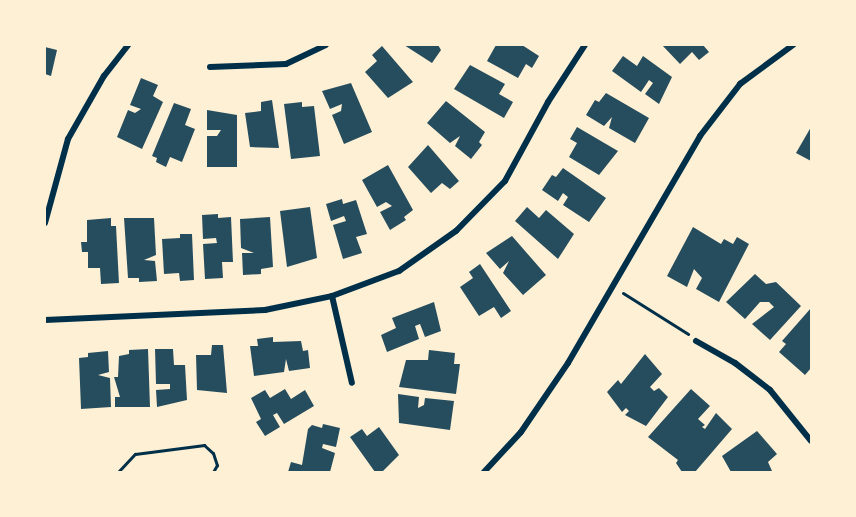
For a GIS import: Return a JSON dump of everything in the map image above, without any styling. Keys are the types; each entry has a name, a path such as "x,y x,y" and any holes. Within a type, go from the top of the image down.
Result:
{"street":[{"path":"45,223 68,139 104,76 128,45"},
{"path":"210,67 286,64 326,45"},
{"path":"45,320 265,310 332,296 399,271 456,231 505,181 548,102 585,45"},
{"path":"484,472 521,432 614,288 700,136 740,84 793,45"},
{"path":"332,296 352,383"},
{"path":"696,342 735,363 770,390 811,441"}],"path":[{"path":"614,288 673,322 696,342"},
{"path":"118,472 135,454 204,445 213,453 217,465 213,472"}],"building":[{"path":"404,45 438,45 441,50 432,63"},
{"path":"496,45 522,45 539,56 532,68 526,64 518,78 487,61"},
{"path":"662,45 703,45 709,52 699,60 692,52 680,64"},
{"path":"382,46 413,82 388,98 365,72 377,61 372,55"},
{"path":"45,47 57,50 51,76 45,74"},
{"path":"623,56 637,66 643,56 672,77 659,104 645,94 653,83 649,80 641,92 612,71"},
{"path":"470,65 505,84 499,94 513,102 504,118 454,89"},
{"path":"141,78 158,85 153,96 163,102 142,149 117,137 128,110 135,113 141,109 130,105"},
{"path":"351,83 372,132 344,144 332,115 341,111 342,104 330,109 322,91"},
{"path":"606,93 649,118 635,143 609,128 612,117 604,126 586,115 595,100 599,102"},
{"path":"272,100 279,148 250,147 245,113 261,111 261,102"},
{"path":"446,101 485,132 479,142 482,145 471,159 455,146 460,136 450,143 427,123"},
{"path":"302,102 302,107 314,106 320,156 291,159 284,104"},
{"path":"174,103 191,109 185,125 195,129 182,162 170,157 166,167 156,162 157,158 152,156"},
{"path":"207,110 237,115 237,167 207,167 207,136 217,136 221,130 207,130"},
{"path":"577,127 618,151 599,175 569,157 577,143 570,139"},
{"path":"811,127 811,161 796,153"},
{"path":"428,145 459,181 450,189 442,183 431,193 408,167"},
{"path":"388,165 413,210 404,217 406,220 390,230 380,212 392,206 386,202 377,207 362,180"},
{"path":"563,168 606,198 589,222 563,205 568,197 563,193 558,201 542,190 552,175 556,177"},
{"path":"342,199 343,204 356,200 367,234 356,237 362,253 343,259 333,225 346,221 344,216 331,221 326,204"},
{"path":"310,207 317,258 287,267 280,211"},
{"path":"527,207 539,218 546,210 574,234 558,259 515,221"},
{"path":"218,214 218,218 231,217 233,262 222,262 223,278 205,279 203,244 217,243 216,238 203,239 202,215"},
{"path":"270,217 273,267 261,269 261,274 243,275 242,253 254,253 241,248 240,219"},
{"path":"111,218 111,226 116,226 119,283 101,284 100,268 88,268 88,252 82,252 81,242 87,242 87,220"},
{"path":"124,218 154,218 156,255 144,260 155,261 157,281 139,282 139,278 128,278"},
{"path":"693,227 721,244 724,239 733,244 737,237 749,244 719,302 696,289 702,278 694,269 687,287 667,276"},
{"path":"180,234 192,234 194,280 180,281 179,273 164,274 162,239 180,238"},
{"path":"512,236 546,275 523,295 503,273 509,261 500,269 486,253"},
{"path":"480,264 511,311 501,318 494,307 479,316 460,287 473,278 469,272"},
{"path":"755,274 766,284 776,282 801,306 770,340 752,324 774,307 769,302 760,302 745,319 726,302"},
{"path":"434,302 441,331 425,337 420,324 415,326 419,339 387,352 381,335 396,328 392,318"},
{"path":"811,308 811,368 805,375 779,352 786,344 782,341"},
{"path":"273,337 273,342 301,341 303,351 308,350 310,368 289,371 286,359 284,372 254,376 250,346 258,346 257,339"},
{"path":"212,345 223,345 227,393 197,390 196,355 211,355"},
{"path":"148,349 150,407 115,407 115,397 120,397 114,377 118,377 119,356 129,354 129,350"},
{"path":"155,349 173,349 174,365 185,365 187,400 157,407 156,390 170,389 170,384 156,384"},
{"path":"429,350 455,353 454,364 460,364 456,394 399,387 406,360 428,360"},
{"path":"108,351 109,372 98,375 110,378 111,407 81,409 79,358 88,357 88,353"},
{"path":"645,354 662,374 650,387 654,391 659,388 668,397 646,426 625,415 629,411 626,408 622,412 607,392 618,380 621,384"},
{"path":"285,389 291,399 305,390 314,406 284,424 277,413 273,415 280,427 265,436 256,422 261,419 251,398 265,390 270,398"},
{"path":"691,389 710,406 698,419 705,425 702,427 705,429 716,413 732,429 695,472 682,472 676,463 678,460 648,437"},
{"path":"398,394 419,397 418,408 424,405 425,398 454,401 450,430 399,423"},
{"path":"323,424 340,428 336,447 323,444 322,448 335,453 330,472 288,472 291,462 302,465 308,429 312,425 322,428"},
{"path":"379,427 399,455 382,472 375,472 350,437 362,429 367,436"},
{"path":"757,431 777,454 768,462 772,471 731,472 722,456"}]}
